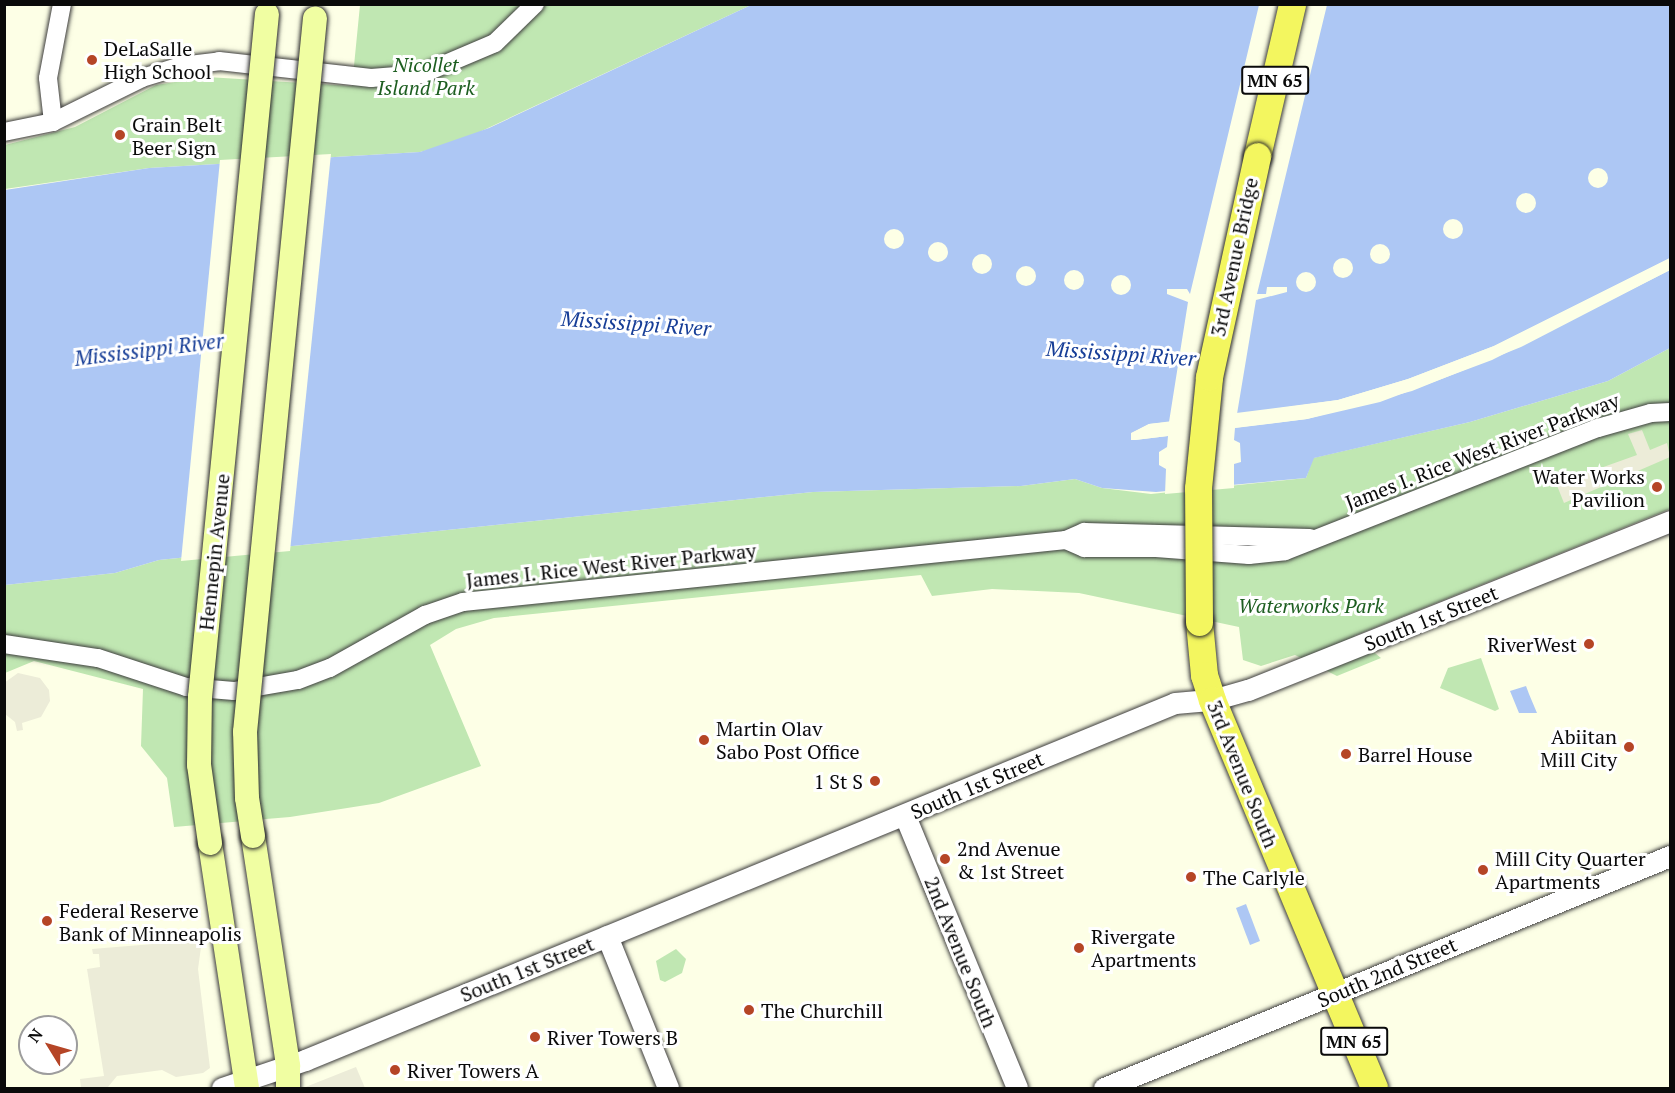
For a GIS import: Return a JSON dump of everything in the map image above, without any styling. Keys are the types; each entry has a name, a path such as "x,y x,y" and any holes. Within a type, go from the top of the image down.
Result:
{"main road":[{"name":"3rd Avenue Bridge","path":"1199,622 1198,488 1209,377 1292,4"},
{"name":"Hennepin Avenue","path":"247,1085 199,765 200,697 268,9"},
{"path":"288,1078 247,798 246,721 315,11"},
{"name":"3rd Avenue South","path":"1199,622 1204,675 1212,700 1374,1089"}],"street":[{"path":"53,122 48,78 62,4"},
{"path":"4,132 53,122 142,78 181,66 219,61 371,78 422,74 495,43 533,8"},
{"name":"James I. Rice West River Parkway","path":"4,644 98,658 186,687 234,691 298,680 330,668 426,615 463,602 1066,540 1084,548 1156,548 1249,555 1285,551 1310,538 1598,428 1651,412 1671,412"},
{"name":"South 1st Street","path":"222,1089 288,1078 607,936 905,816 1175,703 1212,700 1318,663 1671,522"},
{"name":"2nd Avenue South","path":"905,816 1017,1089"},
{"name":"South 2nd Street","path":"1104,1089 1671,856"},
{"path":"607,936 668,1089"}],"green space":[{"name":"Nicollet Island Park","path":"360,5 751,5 458,142 420,152 149,168 5,189 5,145 75,127 156,85 207,77 352,86"},
{"name":"Waterworks Park","path":"1670,348 1670,509 1354,636 1381,658 1337,676 1295,655 1261,666 1243,660 1239,627 1079,593 992,589 932,596 921,575 494,618 456,629 430,645 481,766 379,803 290,817 174,827 167,778 141,746 143,689 34,661 5,673 5,585 115,573 159,560 813,492 1021,486 1075,479 1102,488 1151,494 1306,478 1313,458 1470,422 1608,381"},
{"path":"1481,658 1499,709 1495,711 1440,688 1448,668"},
{"path":"676,949 686,959 682,973 665,982 660,980 656,961"}],"shaded area":[{"path":"1642,430 1650,450 1667,443 1670,457 1564,503 1554,478 1564,473 1567,480 1637,455 1628,434"},
{"path":"18,673 40,678 49,690 50,701 41,717 22,723 23,730 17,731 15,722 5,714 4,683"},
{"path":"202,940 198,969 210,1068 203,1073 176,1077 162,1070 117,1076 108,1087 81,1088 80,1079 104,1076 87,969 100,967 99,954 93,954 92,949"},
{"path":"356,1067 365,1088 303,1088"}],"water":[{"name":"Mississippi River","path":"751,5 1670,5 1670,258 1494,346 1408,379 1338,400 1149,424 1132,433 1135,440 1307,419 1380,402 1492,360 1670,270 1670,348 1608,381 1470,422 1314,458 1306,478 1156,492 1102,488 1075,479 1021,486 813,492 159,560 115,573 5,585 5,190 149,168 420,152 489,128"},
{"path":"1526,686 1537,713 1519,713 1510,691"},
{"path":"1246,904 1260,941 1250,945 1236,908"}],"pier":[{"path":"1259,5 1327,5 1257,294 1266,294 1267,287 1287,287 1287,292 1256,300 1237,414 1338,400 1408,379 1494,346 1670,258 1670,261 1495,348 1409,382 1339,403 1149,427 1134,437 1267,422 1379,399 1490,358 1670,267 1670,270 1521,347 1412,391 1307,419 1235,428 1234,440 1240,443 1241,462 1234,464 1234,488 1165,494 1166,469 1159,465 1159,452 1167,447 1168,436 1131,440 1131,433 1149,424 1169,422 1188,302 1167,294 1167,289 1187,289 1190,294"},
{"path":"331,154 290,551 181,561 220,160"},
{"path":"1598,168 1605,171 1608,178 1605,185 1598,188 1591,185 1588,178 1591,171"},
{"path":"1526,193 1533,196 1536,203 1533,210 1526,213 1519,210 1516,203 1519,196"},
{"path":"1449,219 1457,219 1463,225 1463,233 1457,239 1449,239 1443,233 1443,225"},
{"path":"890,229 898,229 904,235 904,243 898,249 890,249 884,243 884,235"},
{"path":"934,242 942,242 948,248 948,256 942,262 934,262 928,256 928,248"},
{"path":"1376,244 1384,244 1390,250 1390,258 1384,264 1376,264 1370,258 1370,250"},
{"path":"978,254 986,254 992,260 992,268 986,274 978,274 972,268 972,260"},
{"path":"1339,258 1347,258 1353,264 1353,272 1347,278 1339,278 1333,272 1333,264"},
{"path":"1022,266 1030,266 1036,272 1036,280 1030,286 1022,286 1016,280 1016,272"},
{"path":"1070,270 1078,270 1084,276 1084,284 1078,290 1070,290 1064,284 1064,276"},
{"path":"1302,272 1310,272 1316,278 1316,286 1310,292 1302,292 1296,286 1296,278"},
{"path":"1117,275 1125,275 1131,281 1131,289 1125,295 1117,295 1111,289 1111,281"}],"place":[{"name":"DeLaSalle High School","path":"92,60"},
{"name":"Grain Belt Beer Sign","path":"120,135"},
{"name":"Water Works Pavilion","path":"1657,487"},
{"name":"RiverWest","path":"1589,644"},
{"name":"Martin Olav Sabo Post Office","path":"704,740"},
{"name":"Abiitan Mill City","path":"1629,747"},
{"name":"Barrel House","path":"1346,754"},
{"name":"1 St S","path":"875,781"},
{"name":"2nd Avenue & 1st Street","path":"945,859"},
{"name":"Mill City Quarter Apartments","path":"1483,870"},
{"name":"The Carlyle","path":"1191,877"},
{"name":"Federal Reserve Bank of Minneapolis","path":"47,921"},
{"name":"Rivergate Apartments","path":"1079,948"},
{"name":"The Churchill","path":"749,1010"},
{"name":"River Towers B","path":"535,1037"},
{"name":"River Towers A","path":"395,1070"}]}
